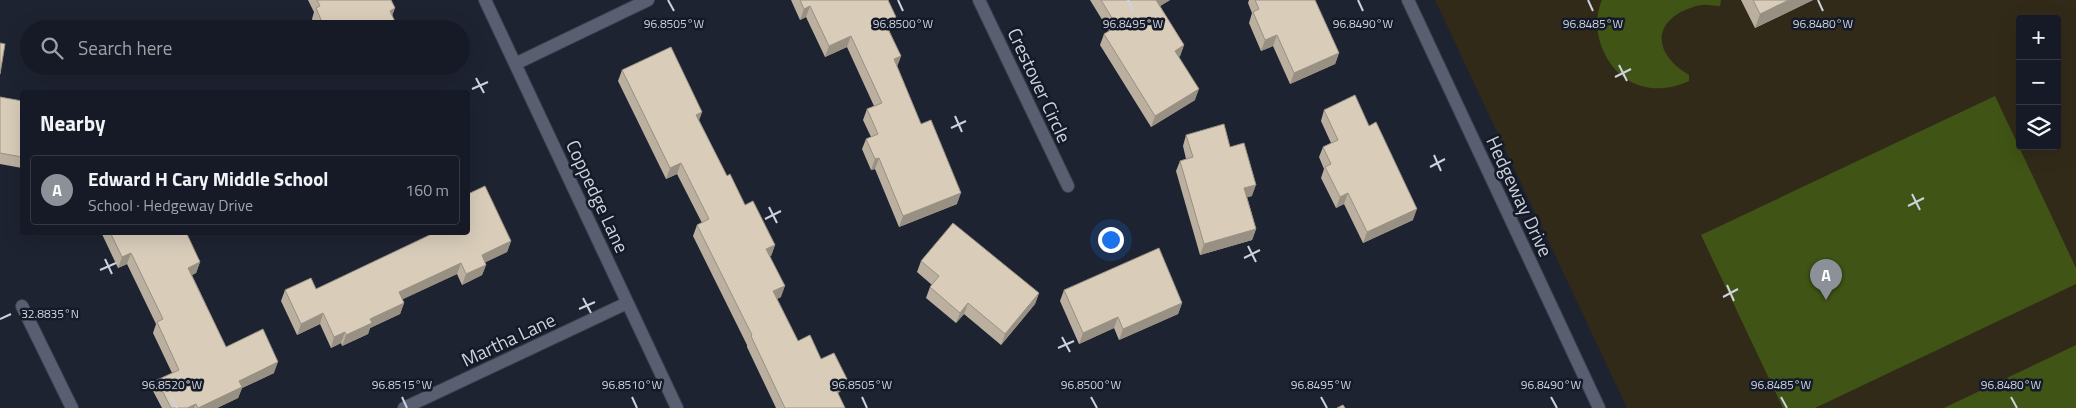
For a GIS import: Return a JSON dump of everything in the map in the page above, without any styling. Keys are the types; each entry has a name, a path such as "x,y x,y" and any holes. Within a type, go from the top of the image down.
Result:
{"street":[{"name":"Coppedge Lane","path":"485,0 677,408"},
{"path":"515,64 648,0"},
{"name":"Crestover Circle","path":"979,0 1068,186"},
{"name":"Hedgeway Drive","path":"1408,0 1599,408"},
{"name":"Martha Lane","path":"404,408 628,303"},
{"path":"22,306 72,408"}],"shaded area":[{"path":"1435,0 2076,0 2076,408 1627,408"}],"green space":[{"path":"1602,0 1721,0 1720,6 1701,5 1685,10 1666,25 1662,35 1662,45 1676,66 1689,75 1689,81 1675,86 1660,88 1635,84 1614,68 1606,56 1600,42 1597,26"},
{"path":"1995,96 2016,141 2016,150 2020,150 2076,268 2076,284 1815,408 1783,408 1701,235"},
{"path":"2076,345 2076,408 1944,408"}],"building":[{"path":"317,0 391,0 395,8 390,11 394,20 321,20 316,8 320,6"},
{"path":"800,0 888,0 896,17 885,23 901,56 894,59 921,124 931,120 961,193 903,216 879,158 875,159 866,139 878,134 867,109 882,103 851,36 829,46 810,6 804,9"},
{"path":"1101,0 1156,0 1184,45 1175,51 1199,89 1155,116 1104,34 1117,26"},
{"path":"1255,0 1315,0 1339,53 1294,73 1277,35 1265,40 1253,12 1259,9"},
{"path":"1753,0 1789,0 1760,14"},
{"path":"0,43 5,44 0,74"},
{"path":"671,47 702,112 696,115 727,176 730,174 745,205 753,201 775,245 766,249 785,286 773,291 798,341 810,335 821,359 834,353 847,379 834,385 845,408 785,408 752,335 697,225 709,219 681,163 670,168 622,70"},
{"path":"1355,95 1369,126 1376,122 1417,209 1367,232 1348,193 1340,197 1325,167 1331,164 1323,147 1338,140 1324,110"},
{"path":"0,97 20,101 20,157 0,153"},
{"path":"1224,124 1230,147 1244,143 1256,185 1244,188 1256,229 1204,244 1180,161 1193,157 1186,135"},
{"path":"485,186 511,241 482,255 486,265 466,274 461,263 399,292 404,303 370,319 372,323 346,335 345,332 334,337 323,313 301,324 285,290 311,278 316,289 430,235 470,235 470,193"},
{"path":"953,223 1039,293 1005,334 968,303 960,313 930,287 939,276 921,261"},
{"path":"111,235 187,235 200,262 188,268 226,347 263,329 278,362 239,381 242,387 198,408 196,404 187,408 171,408 157,380 179,370 157,322 163,319 131,253 122,257"},
{"path":"1159,248 1182,303 1123,329 1118,317 1083,333 1064,290"}],"place":[{"name":"Edward H Cary Middle School","path":"1826,300"}]}
